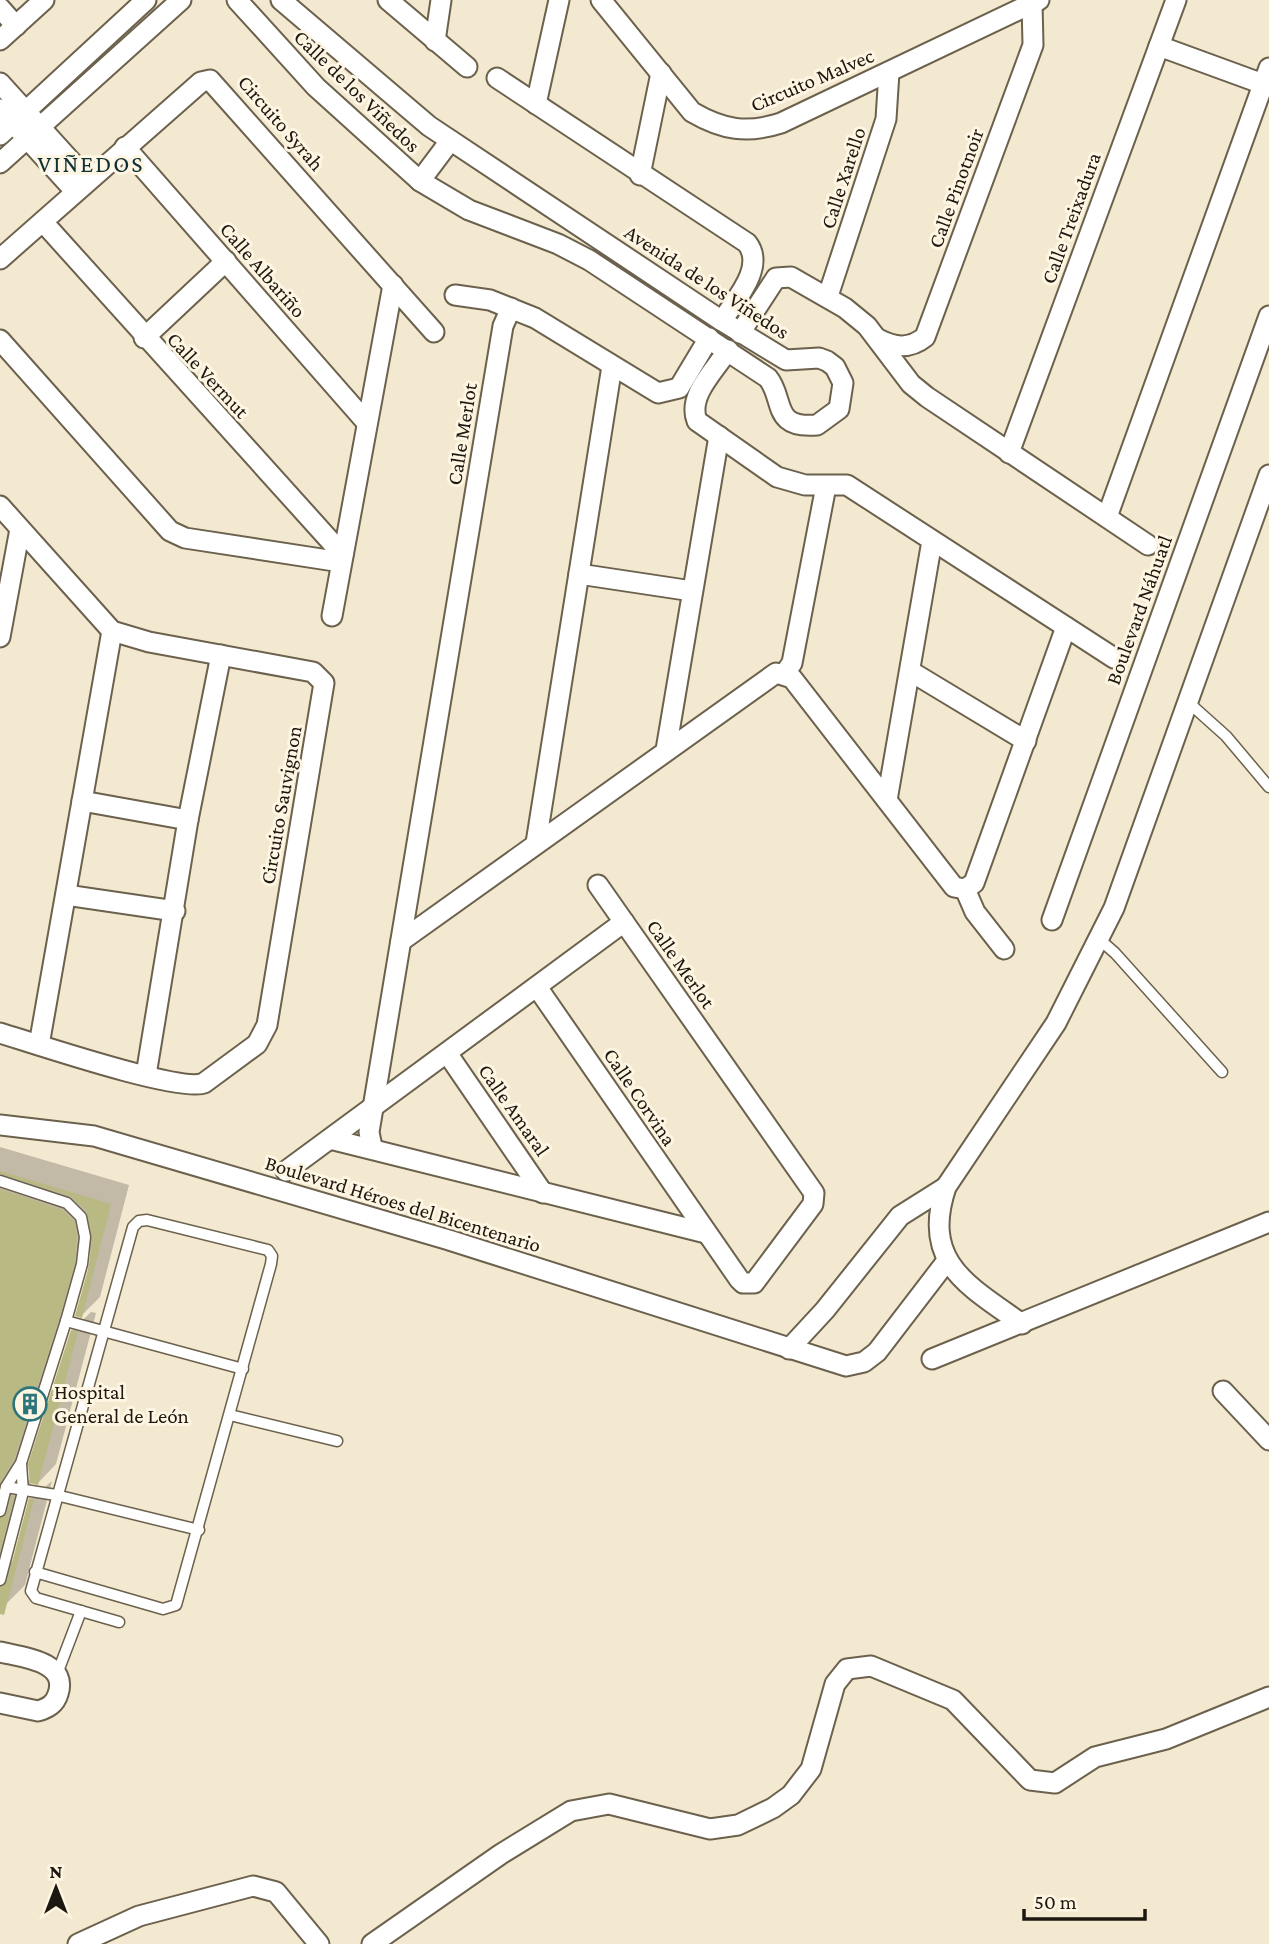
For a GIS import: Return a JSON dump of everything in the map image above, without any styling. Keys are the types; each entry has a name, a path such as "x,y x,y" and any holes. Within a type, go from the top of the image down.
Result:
{"street":[{"path":"0,40 44,0"},
{"path":"10,120 146,0"},
{"path":"0,163 181,0"},
{"name":"Calle de los Viñedos","path":"237,0 316,87 420,181"},
{"name":"Calle de los Viñedos","path":"281,0 395,99 450,141"},
{"path":"388,0 467,67"},
{"path":"435,41 441,0"},
{"path":"536,104 559,0"},
{"name":"Circuito Malvec","path":"601,0 692,112 711,122 744,131 760,130 781,122 1036,1"},
{"name":"Calle Treixadura","path":"1010,453 1176,0"},
{"name":"Calle Pinotnoir","path":"877,338 900,346 911,346 926,337 1033,45 1036,1"},
{"path":"0,8 16,26"},
{"path":"1107,517 1266,76 1159,46"},
{"name":"Calle Xarello","path":"828,296 886,119 889,72"},
{"path":"640,175 660,73"},
{"path":"496,78 751,249 754,268 722,321"},
{"name":"Circuito Syrah","path":"0,259 201,82 213,81 434,332"},
{"path":"0,83 10,120 33,133 82,185"},
{"path":"420,181 450,141"},
{"name":"Avenida de los Viñedos","path":"420,181 469,211 558,244 589,260 768,378 774,385 778,407 791,420 817,425 839,409 844,391 835,367 819,358 786,360 740,333 450,141"},
{"name":"Calle Albariño","path":"125,147 367,423"},
{"name":"Calle Vermut","path":"43,222 342,559"},
{"path":"144,338 226,261"},
{"path":"740,333 776,278 791,277 828,296 858,318 877,338 911,384 1148,545"},
{"path":"332,616 393,285"},
{"path":"455,295 490,300 548,324 651,390 665,393 679,388 709,338"},
{"name":"Calle Merlot","path":"373,1107 503,327 511,308"},
{"name":"Boulevard Náhuatl","path":"1052,920 1269,316"},
{"path":"0,340 170,531 186,538 342,559"},
{"path":"728,350 697,397 694,412 697,421 777,477 805,485 848,485 1114,658"},
{"path":"536,844 612,366"},
{"path":"666,750 719,436"},
{"path":"1022,1324 969,1287 946,1262 939,1244 938,1211 946,1186 1056,1023 1099,939 1136,850 1269,475"},
{"path":"785,673 792,663 825,486"},
{"path":"0,506 112,631 39,1045"},
{"path":"0,637 20,529"},
{"path":"887,800 932,541"},
{"path":"579,574 692,591"},
{"path":"401,941 771,674 785,673 806,693 954,887 965,889 974,883 1066,627"},
{"name":"Circuito Sauvignon","path":"0,1033 190,1086 200,1085 257,1044 267,1025 324,683 313,672 125,637 112,631"},
{"path":"146,1075 188,820 221,655"},
{"path":"910,671 1026,741"},
{"path":"82,801 188,820"},
{"path":"598,885 624,922"},
{"path":"965,889 975,912 1003,949"},
{"path":"66,895 175,911"},
{"path":"408,899 413,909 430,920"},
{"name":"Calle Merlot","path":"286,1171 624,922 814,1193 813,1204 782,1247 758,1279 748,1284"},
{"name":"Calle Corvina","path":"537,987 706,1233 739,1279 748,1284"},
{"name":"Calle Amaral","path":"447,1053 543,1193"},
{"path":"381,1058 389,1072 405,1083"},
{"path":"372,1147 369,1132 373,1107"},
{"name":"Boulevard Héroes del Bicentenario","path":"0,1125 94,1136 449,1240 846,1366 864,1362 877,1352 946,1262"},
{"path":"330,1139 372,1147 706,1233"},
{"path":"789,1349 825,1310 900,1216 946,1186"},
{"path":"932,1359 1269,1222"},
{"path":"1223,1391 1269,1440"},
{"path":"0,1652 46,1664 57,1674 60,1688 57,1698 45,1709 30,1710 0,1703"},
{"path":"372,1944 510,1848 570,1811 609,1804 710,1829 738,1825 773,1808 791,1795 811,1769 835,1684 839,1675 854,1666 871,1666 953,1700 1030,1780 1046,1784 1060,1781 1095,1757 1166,1739 1269,1697"},
{"path":"78,1944 139,1916 254,1886 276,1892 319,1944"}],"lane":[{"path":"1188,702 1226,736 1269,788"},
{"path":"1099,939 1115,953 1222,1072"},
{"path":"0,1181 67,1202 81,1217 85,1237 84,1252 66,1321 21,1463 6,1488 0,1511"},
{"path":"35,1572 169,1609 179,1600 271,1264 268,1250 143,1220 133,1227 56,1495 35,1572 31,1591 34,1597 119,1622"},
{"path":"66,1321 243,1369"},
{"path":"230,1415 337,1441"},
{"path":"0,1580 23,1492 21,1463"},
{"path":"6,1488 56,1495 199,1530"},
{"path":"57,1674 81,1611"}],"building":[{"path":"0,1171 111,1204 82,1318 75,1316 89,1266 92,1238 87,1212 70,1196 0,1174"},
{"path":"0,1189 63,1210 74,1221 77,1237 75,1263 59,1319 14,1460 0,1483"},
{"path":"71,1330 78,1332 38,1485 30,1483 28,1464"},
{"path":"12,1495 14,1496 0,1551 0,1518 7,1513"},
{"path":"29,1498 34,1499 4,1615 0,1614 0,1587 7,1582"}],"place":[{"name":"Hospital General de León","path":"30,1404"}],"district":[{"name":"VIÑEDOS","path":"91,163"}]}
